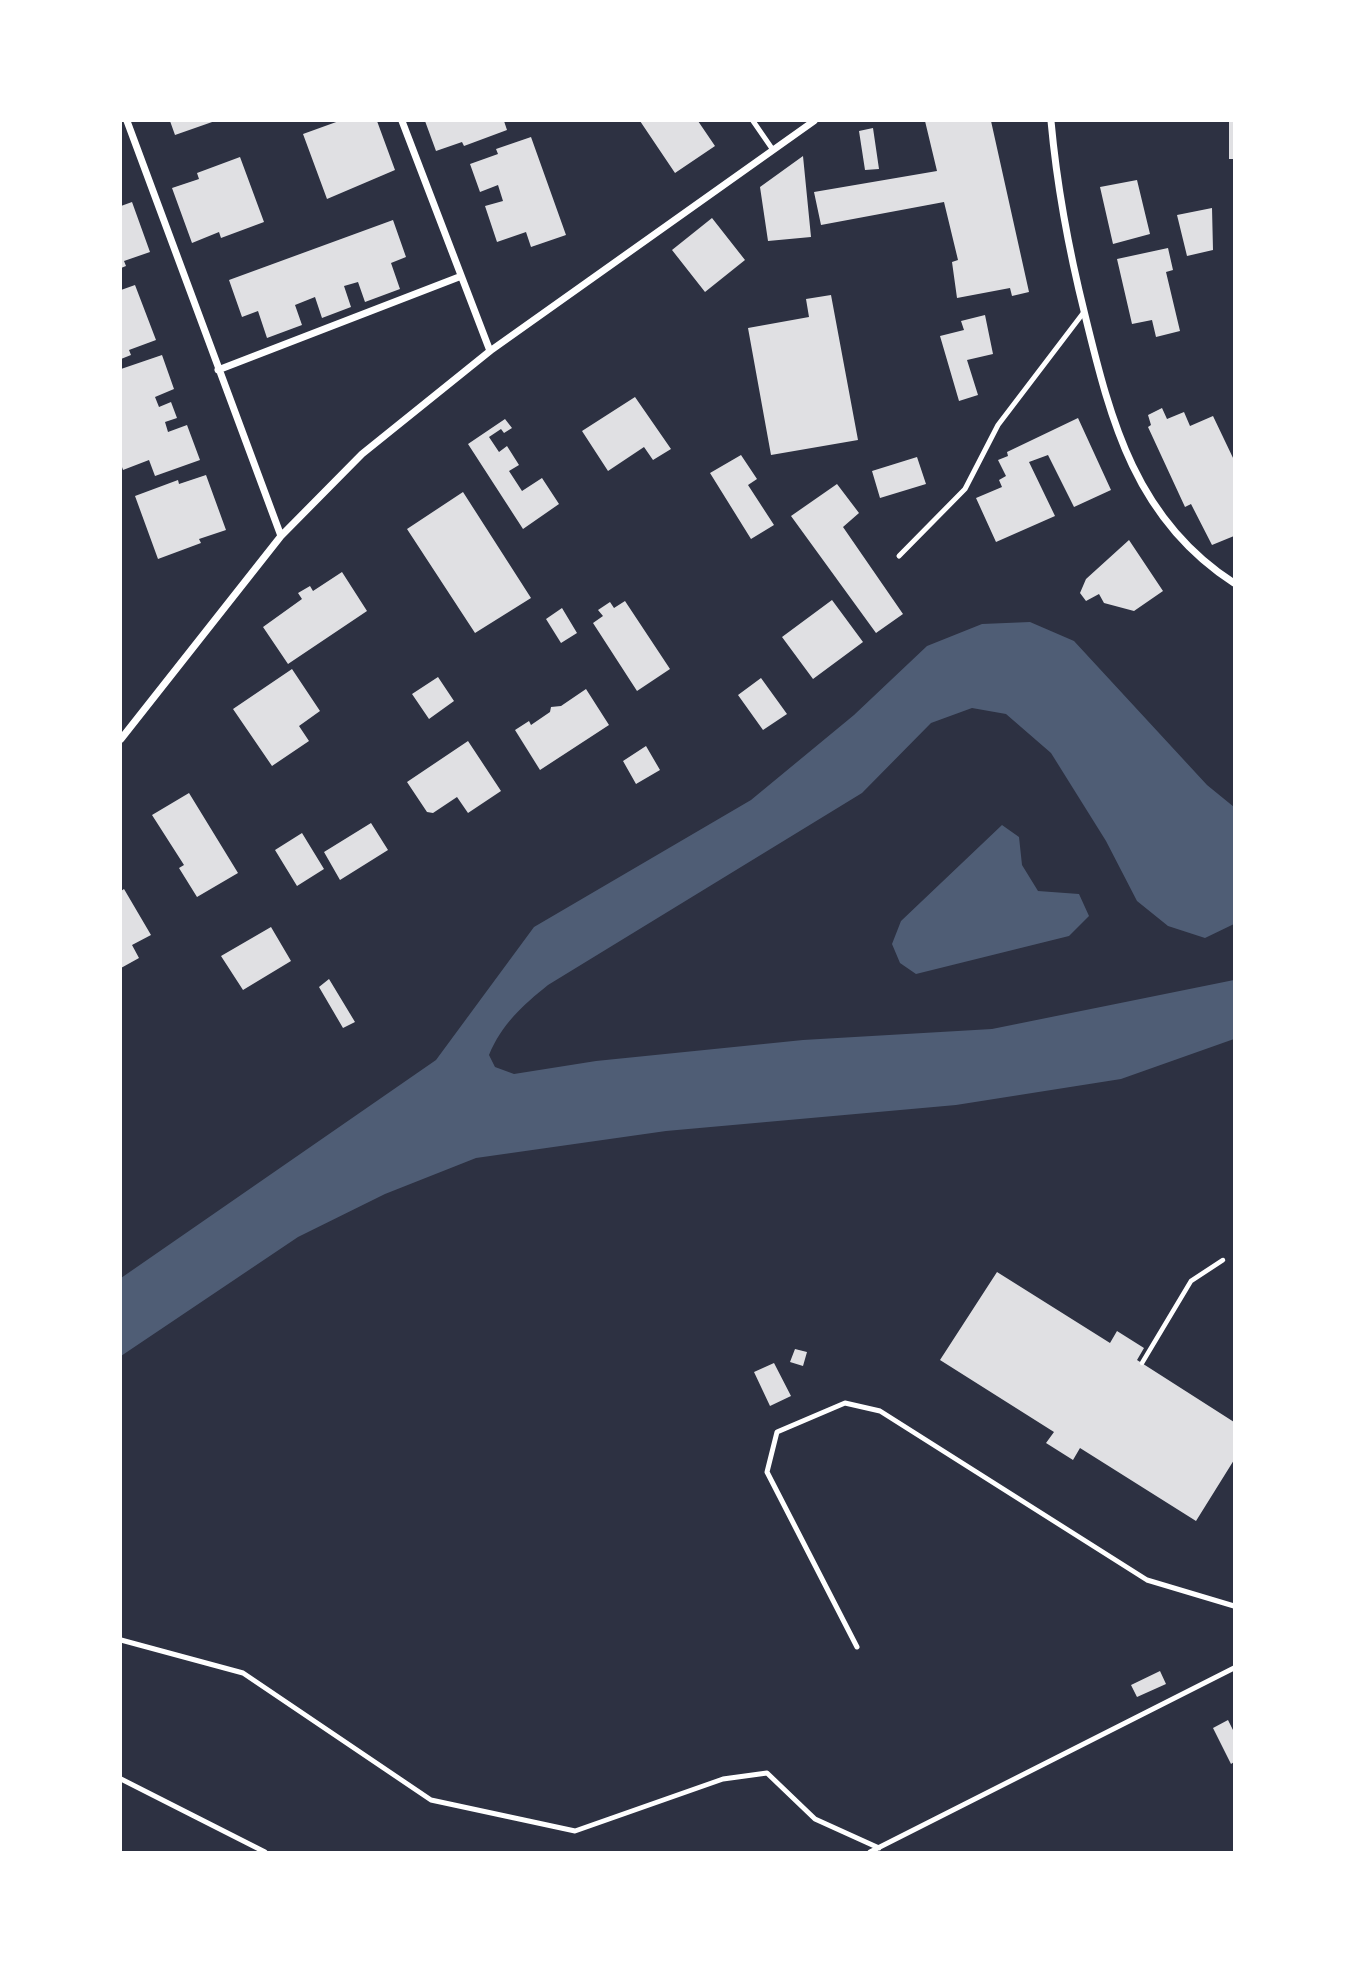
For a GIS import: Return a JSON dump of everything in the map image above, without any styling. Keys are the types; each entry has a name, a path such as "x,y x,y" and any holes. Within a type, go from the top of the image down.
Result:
{"street":[{"path":"127,121 281,536"},
{"path":"402,121 459,277 490,351"},
{"path":"121,739 281,536 362,454 490,351 814,121"},
{"path":"1051,121 1057,183 1084,312 1105,395 1133,469 1180,539 1203,563 1234,583"},
{"path":"218,370 459,277"}],"lane":[{"path":"753,121 773,150"},
{"path":"899,556 965,489 998,425 1084,312"},
{"path":"857,1647 767,1472 777,1432 845,1402 880,1411 1147,1580 1234,1606"},
{"path":"121,1640 243,1672 431,1800 575,1831 723,1779 767,1773 815,1819 879,1848"},
{"path":"870,1852 1234,1668"},
{"path":"121,1779 265,1852"}],"path":[{"path":"1142,1363 1191,1280 1223,1260"}],"water":[{"path":"1030,622 1074,641 1207,785 1234,807 1234,924 1205,938 1168,926 1137,901 1106,841 1051,753 1006,714 972,708 931,723 862,793 548,985 514,1016 489,1055 495,1067 514,1074 596,1061 803,1040 992,1029 1234,980 1234,1039 1121,1079 956,1105 666,1131 476,1158 385,1194 298,1237 121,1356 121,1278 436,1060 534,927 751,800 854,715 927,646 982,624"},
{"path":"1002,825 1019,837 1022,865 1038,891 1079,894 1089,916 1069,936 916,974 900,963 892,944 901,921"}],"building":[{"path":"170,121 215,121 175,135"},
{"path":"339,121 377,121 395,170 327,199 303,134"},
{"path":"425,121 504,121 507,130 464,146 462,142 436,151"},
{"path":"640,121 698,121 715,146 675,173"},
{"path":"925,121 991,121 1029,292 1012,296 1010,288 957,298 952,262 958,260 944,202 821,225 814,192 937,171"},
{"path":"1229,121 1234,121 1234,159 1229,159"},
{"path":"873,128 879,169 865,170 859,131"},
{"path":"531,137 566,235 531,247 526,232 497,242 485,206 503,201 498,185 480,192 470,164 498,154 496,149"},
{"path":"803,156 811,237 768,241 760,187"},
{"path":"240,157 264,222 221,238 219,232 192,243 172,188 199,179 197,173"},
{"path":"1137,180 1150,234 1113,244 1100,187"},
{"path":"132,202 150,252 124,261 126,266 121,268 121,206"},
{"path":"1212,208 1213,250 1187,256 1177,215"},
{"path":"712,218 745,260 705,292 672,250"},
{"path":"393,220 406,257 391,263 400,289 365,302 358,282 344,286 351,307 322,318 315,297 295,305 302,325 267,338 258,311 242,317 229,280"},
{"path":"1168,248 1173,270 1166,272 1180,331 1156,337 1152,320 1132,324 1117,259"},
{"path":"135,285 156,340 129,350 131,355 121,359 121,290"},
{"path":"831,295 858,440 771,455 748,328 809,317 806,299"},
{"path":"985,315 993,354 967,360 978,395 959,401 940,336 964,330 961,321"},
{"path":"162,355 174,389 155,397 159,407 171,402 177,418 165,422 168,432 187,425 200,460 155,476 149,460 123,470 121,369"},
{"path":"635,397 671,449 653,460 644,447 608,471 582,431"},
{"path":"1162,408 1167,419 1184,412 1190,426 1213,416 1234,460 1234,536 1212,545 1191,504 1185,507 1148,427 1151,425 1148,415"},
{"path":"1078,418 1111,490 1074,507 1048,455 1029,462 1055,516 996,542 976,498 1002,487 999,480 1006,476 998,460 1008,456 1007,452"},
{"path":"505,419 512,428 504,433 501,429 489,437 499,452 507,446 519,465 509,471 522,491 542,478 559,504 523,529 468,444"},
{"path":"741,455 757,479 748,485 774,525 751,539 710,473"},
{"path":"917,457 926,484 880,498 872,471"},
{"path":"206,475 226,530 199,539 201,543 158,559 135,496 178,480 179,484"},
{"path":"837,484 859,513 843,527 903,614 876,633 791,516"},
{"path":"463,492 531,598 475,633 407,529"},
{"path":"1129,540 1163,591 1134,611 1104,603 1099,594 1086,601 1080,593 1086,579"},
{"path":"342,572 367,611 288,664 263,627 302,599 298,593 310,586 313,591"},
{"path":"832,600 863,642 813,679 782,637"},
{"path":"625,601 670,669 637,691 593,623 603,616 598,610 610,602 614,608"},
{"path":"562,608 577,633 561,643 546,619"},
{"path":"292,669 320,711 299,726 309,741 272,766 233,709"},
{"path":"438,677 454,701 429,719 412,694"},
{"path":"761,678 787,714 763,730 738,695"},
{"path":"586,689 609,725 540,770 515,730 529,721 531,725 550,712 551,707 561,706"},
{"path":"468,741 501,791 468,813 457,797 433,813 427,812 407,782"},
{"path":"646,746 660,770 636,784 623,761"},
{"path":"189,793 238,873 197,897 179,868 184,865 152,815"},
{"path":"371,823 388,850 340,880 324,852"},
{"path":"302,833 324,869 297,886 275,850"},
{"path":"124,889 151,935 132,945 139,958 121,968 121,891"},
{"path":"271,927 291,961 243,990 221,956"},
{"path":"329,979 355,1022 343,1028 319,987"},
{"path":"997,1272 1110,1343 1117,1331 1144,1348 1137,1360 1234,1422 1234,1460 1196,1521 1080,1448 1073,1460 1046,1443 1054,1432 940,1360"},
{"path":"795,1349 807,1352 803,1366 790,1362"},
{"path":"774,1363 791,1396 770,1406 754,1372"},
{"path":"1160,1671 1166,1684 1137,1697 1131,1685"},
{"path":"1228,1720 1234,1732 1234,1762 1231,1764 1213,1728"}]}
